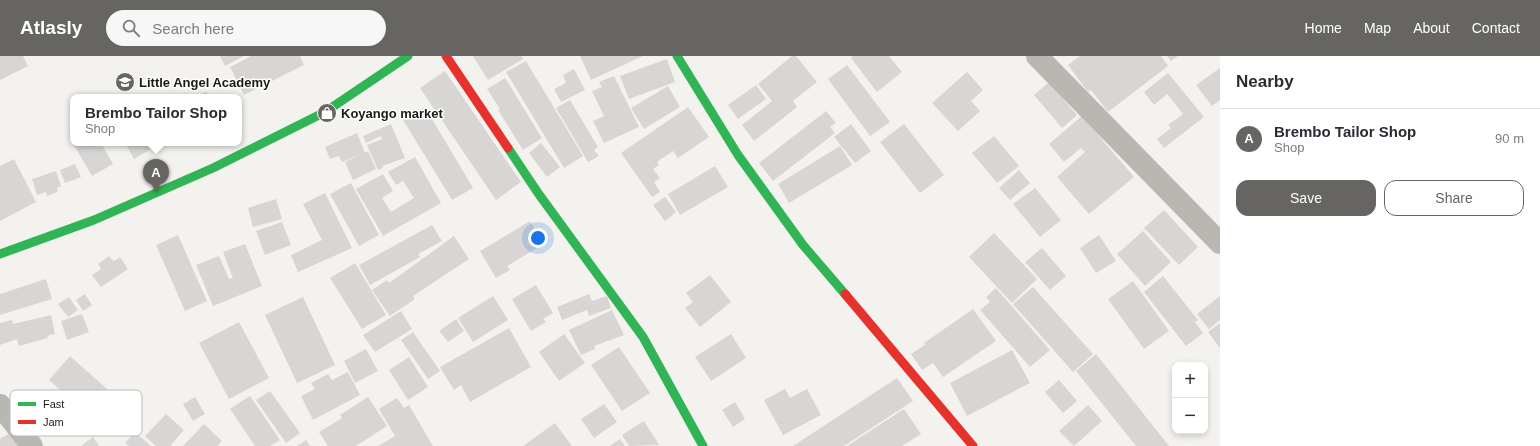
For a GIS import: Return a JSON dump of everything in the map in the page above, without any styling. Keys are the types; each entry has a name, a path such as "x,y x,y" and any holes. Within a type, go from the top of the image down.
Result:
{"street":[{"path":"0,254 94,220 213,168 325,112 408,56"},
{"path":"446,56 538,193 643,337 703,446"},
{"path":"677,56 738,155 803,245 973,446"},
{"path":"1037,56 1220,243"},
{"path":"0,405 10,418"},
{"path":"24,436 32,446"}],"building":[{"path":"0,56 23,56 28,66 0,80"},
{"path":"220,56 244,56 225,66"},
{"path":"251,56 300,56 304,65 244,95 230,67"},
{"path":"473,56 521,56 523,59 488,80"},
{"path":"580,56 643,56 591,80"},
{"path":"792,56 796,56 817,82 793,101 797,107 754,141 742,125 772,101 758,84"},
{"path":"853,56 889,56 902,72 877,92 851,58"},
{"path":"1080,56 1161,56 1168,66 1108,112 1091,90 1088,92 1068,65"},
{"path":"1167,56 1178,56 1171,61"},
{"path":"667,59 675,82 629,99 620,76"},
{"path":"526,61 583,156 564,168 506,72"},
{"path":"847,65 890,122 870,136 828,79"},
{"path":"1220,68 1220,100 1212,106 1196,85"},
{"path":"574,69 585,90 561,102 554,89 566,83 563,75"},
{"path":"445,71 521,182 496,200 420,88"},
{"path":"967,72 983,90 971,101 980,111 958,131 932,103"},
{"path":"1168,73 1204,117 1164,148 1157,139 1171,128 1168,125 1183,114 1167,94 1154,105 1144,92"},
{"path":"614,76 639,127 604,143 593,121 604,116 592,91 602,87 599,82"},
{"path":"505,78 542,138 523,150 498,110 500,109 487,89"},
{"path":"1049,82 1077,115 1062,128 1034,95"},
{"path":"756,85 766,99 738,119 728,105"},
{"path":"668,86 680,107 644,129 631,108"},
{"path":"570,100 598,147 594,150 599,156 588,162 556,108"},
{"path":"425,107 473,188 452,200 403,120"},
{"path":"688,107 709,137 678,158 673,151 657,162 659,165 653,169 660,178 654,182 660,192 652,197 621,153"},
{"path":"826,111 836,123 830,127 835,133 773,181 759,163"},
{"path":"1082,116 1134,177 1089,214 1057,177 1085,152 1081,148 1064,162 1049,144"},
{"path":"391,124 405,158 382,166 383,168 378,170 367,145 382,139 381,136 366,143 363,136"},
{"path":"851,124 871,151 855,163 834,137"},
{"path":"904,124 944,175 920,193 880,142"},
{"path":"357,133 365,153 368,151 376,169 353,180 345,162 361,154 342,162 339,156 330,159 325,147"},
{"path":"994,136 1019,166 997,183 972,153"},
{"path":"541,143 560,167 547,177 529,153"},
{"path":"74,146 103,146 113,164 92,176"},
{"path":"127,146 150,146 151,149 134,159"},
{"path":"840,146 852,165 789,203 778,184"},
{"path":"415,157 441,203 383,236 356,189 383,174 393,191 382,198 391,212 414,198 403,181 396,185 388,172"},
{"path":"14,159 36,202 0,221 0,166"},
{"path":"75,164 81,177 65,183 60,170"},
{"path":"715,166 728,187 680,215 668,194"},
{"path":"1019,170 1030,183 1010,200 999,188"},
{"path":"56,171 61,186 57,188 58,192 47,196 46,192 37,195 32,179"},
{"path":"351,183 379,235 359,246 330,194"},
{"path":"1035,188 1061,220 1040,237 1013,204"},
{"path":"325,193 352,248 298,272 291,255 322,240 303,204"},
{"path":"665,197 676,212 665,221 653,205"},
{"path":"276,199 282,219 253,227 248,208"},
{"path":"1164,210 1198,247 1179,265 1144,228"},
{"path":"530,221 544,244 507,266 510,270 496,278 480,251"},
{"path":"282,222 291,245 265,255 256,231"},
{"path":"432,225 442,241 418,254 420,257 370,285 359,265"},
{"path":"1143,231 1171,262 1145,286 1117,254"},
{"path":"994,233 1037,279 1012,303 969,257"},
{"path":"178,235 207,301 185,311 156,245"},
{"path":"1099,235 1116,261 1096,273 1080,248"},
{"path":"454,236 469,259 413,296 415,299 390,316 372,290 387,280 389,283"},
{"path":"245,244 262,286 213,306 196,265 219,256 229,279 233,278 223,252"},
{"path":"1042,248 1066,276 1050,290 1025,262"},
{"path":"109,256 114,261 120,257 128,269 101,287 92,275 101,269 98,264"},
{"path":"355,263 386,315 362,329 330,278"},
{"path":"710,275 731,302 700,327 685,308 693,302 686,293"},
{"path":"1163,276 1198,320 1195,322 1203,333 1186,346 1144,292"},
{"path":"46,279 52,299 0,315 0,294"},
{"path":"1133,281 1169,331 1144,349 1108,299"},
{"path":"536,285 553,313 543,319 546,322 531,331 512,299"},
{"path":"1033,287 1093,354 1073,372 1013,304"},
{"path":"996,288 1050,350 1030,367 980,310 990,302 986,297"},
{"path":"85,294 92,305 83,311 76,300"},
{"path":"589,294 592,301 607,296 611,308 589,316 587,310 562,320 557,307"},
{"path":"493,296 508,320 473,342 458,318"},
{"path":"1220,296 1220,320 1209,329 1197,314"},
{"path":"69,297 78,310 68,317 58,304"},
{"path":"303,297 335,365 297,383 265,315"},
{"path":"973,309 996,341 943,377 933,363 922,370 911,354 925,345 924,343"},
{"path":"612,310 624,335 594,346 595,349 581,355 569,330"},
{"path":"401,311 412,329 375,352 363,335"},
{"path":"82,314 89,332 67,340 61,321"},
{"path":"51,315 55,334 47,336 48,338 19,346 17,339 0,345 0,323 12,320 13,324"},
{"path":"456,319 464,331 448,342 439,331"},
{"path":"239,322 269,378 229,399 199,343"},
{"path":"1220,323 1220,348 1208,332"},
{"path":"509,328 531,367 470,402 461,385 454,390 440,367"},
{"path":"413,332 440,371 428,379 401,340"},
{"path":"564,334 585,363 559,381 539,352"},
{"path":"731,334 746,358 711,381 695,357"},
{"path":"619,347 650,393 622,411 591,365"},
{"path":"366,349 378,371 355,383 344,361"},
{"path":"1012,350 1030,383 967,416 950,383"},
{"path":"1096,354 1169,446 1136,446 1076,371"},
{"path":"70,356 107,389 60,390 49,380"},
{"path":"409,357 428,387 408,400 389,370"},
{"path":"348,372 360,395 313,420 301,396 315,389 311,383 328,374 332,380"},
{"path":"897,378 913,401 844,446 793,446"},
{"path":"1059,380 1077,401 1063,413 1045,392"},
{"path":"785,389 790,398 807,389 821,415 783,435 764,400"},
{"path":"270,391 300,433 286,443 256,400"},
{"path":"250,396 280,440 270,446 255,446 230,409"},
{"path":"195,397 205,414 193,421 183,404"},
{"path":"368,397 387,426 356,446 328,446 319,432 342,418 340,415"},
{"path":"397,398 404,408 409,405 433,446 378,446 395,436 379,409"},
{"path":"735,402 745,419 733,427 722,410"},
{"path":"604,404 617,422 594,438 581,419"},
{"path":"1088,405 1102,421 1074,446 1059,431"},
{"path":"904,409 921,434 902,446 847,446"},
{"path":"166,414 184,430 170,446 156,446 145,436"},
{"path":"644,421 659,445 629,446 622,435"},
{"path":"555,423 572,446 523,446"},
{"path":"204,424 222,441 217,446 183,446"},
{"path":"10,433 10,436 12,436 18,446 0,446 0,439"},
{"path":"131,436 140,436 151,446 129,446 125,443"},
{"path":"93,437 99,446 81,446"},
{"path":"620,439 625,446 610,446"},
{"path":"306,440 310,446 297,446"}],"traffic: fast":[{"path":"0,254 94,220 213,168 325,112 408,56"},
{"path":"677,56 738,155 803,245 845,294"},
{"path":"508,148 538,193 643,337 703,446"}],"traffic: jam":[{"path":"446,56 508,148"},
{"path":"845,294 973,446"}],"place":[{"name":"Little Angel Academy","path":"125,82"},
{"name":"Koyango market","path":"327,113"},
{"name":"Brembo Tailor Shop","path":"156,192"}]}
